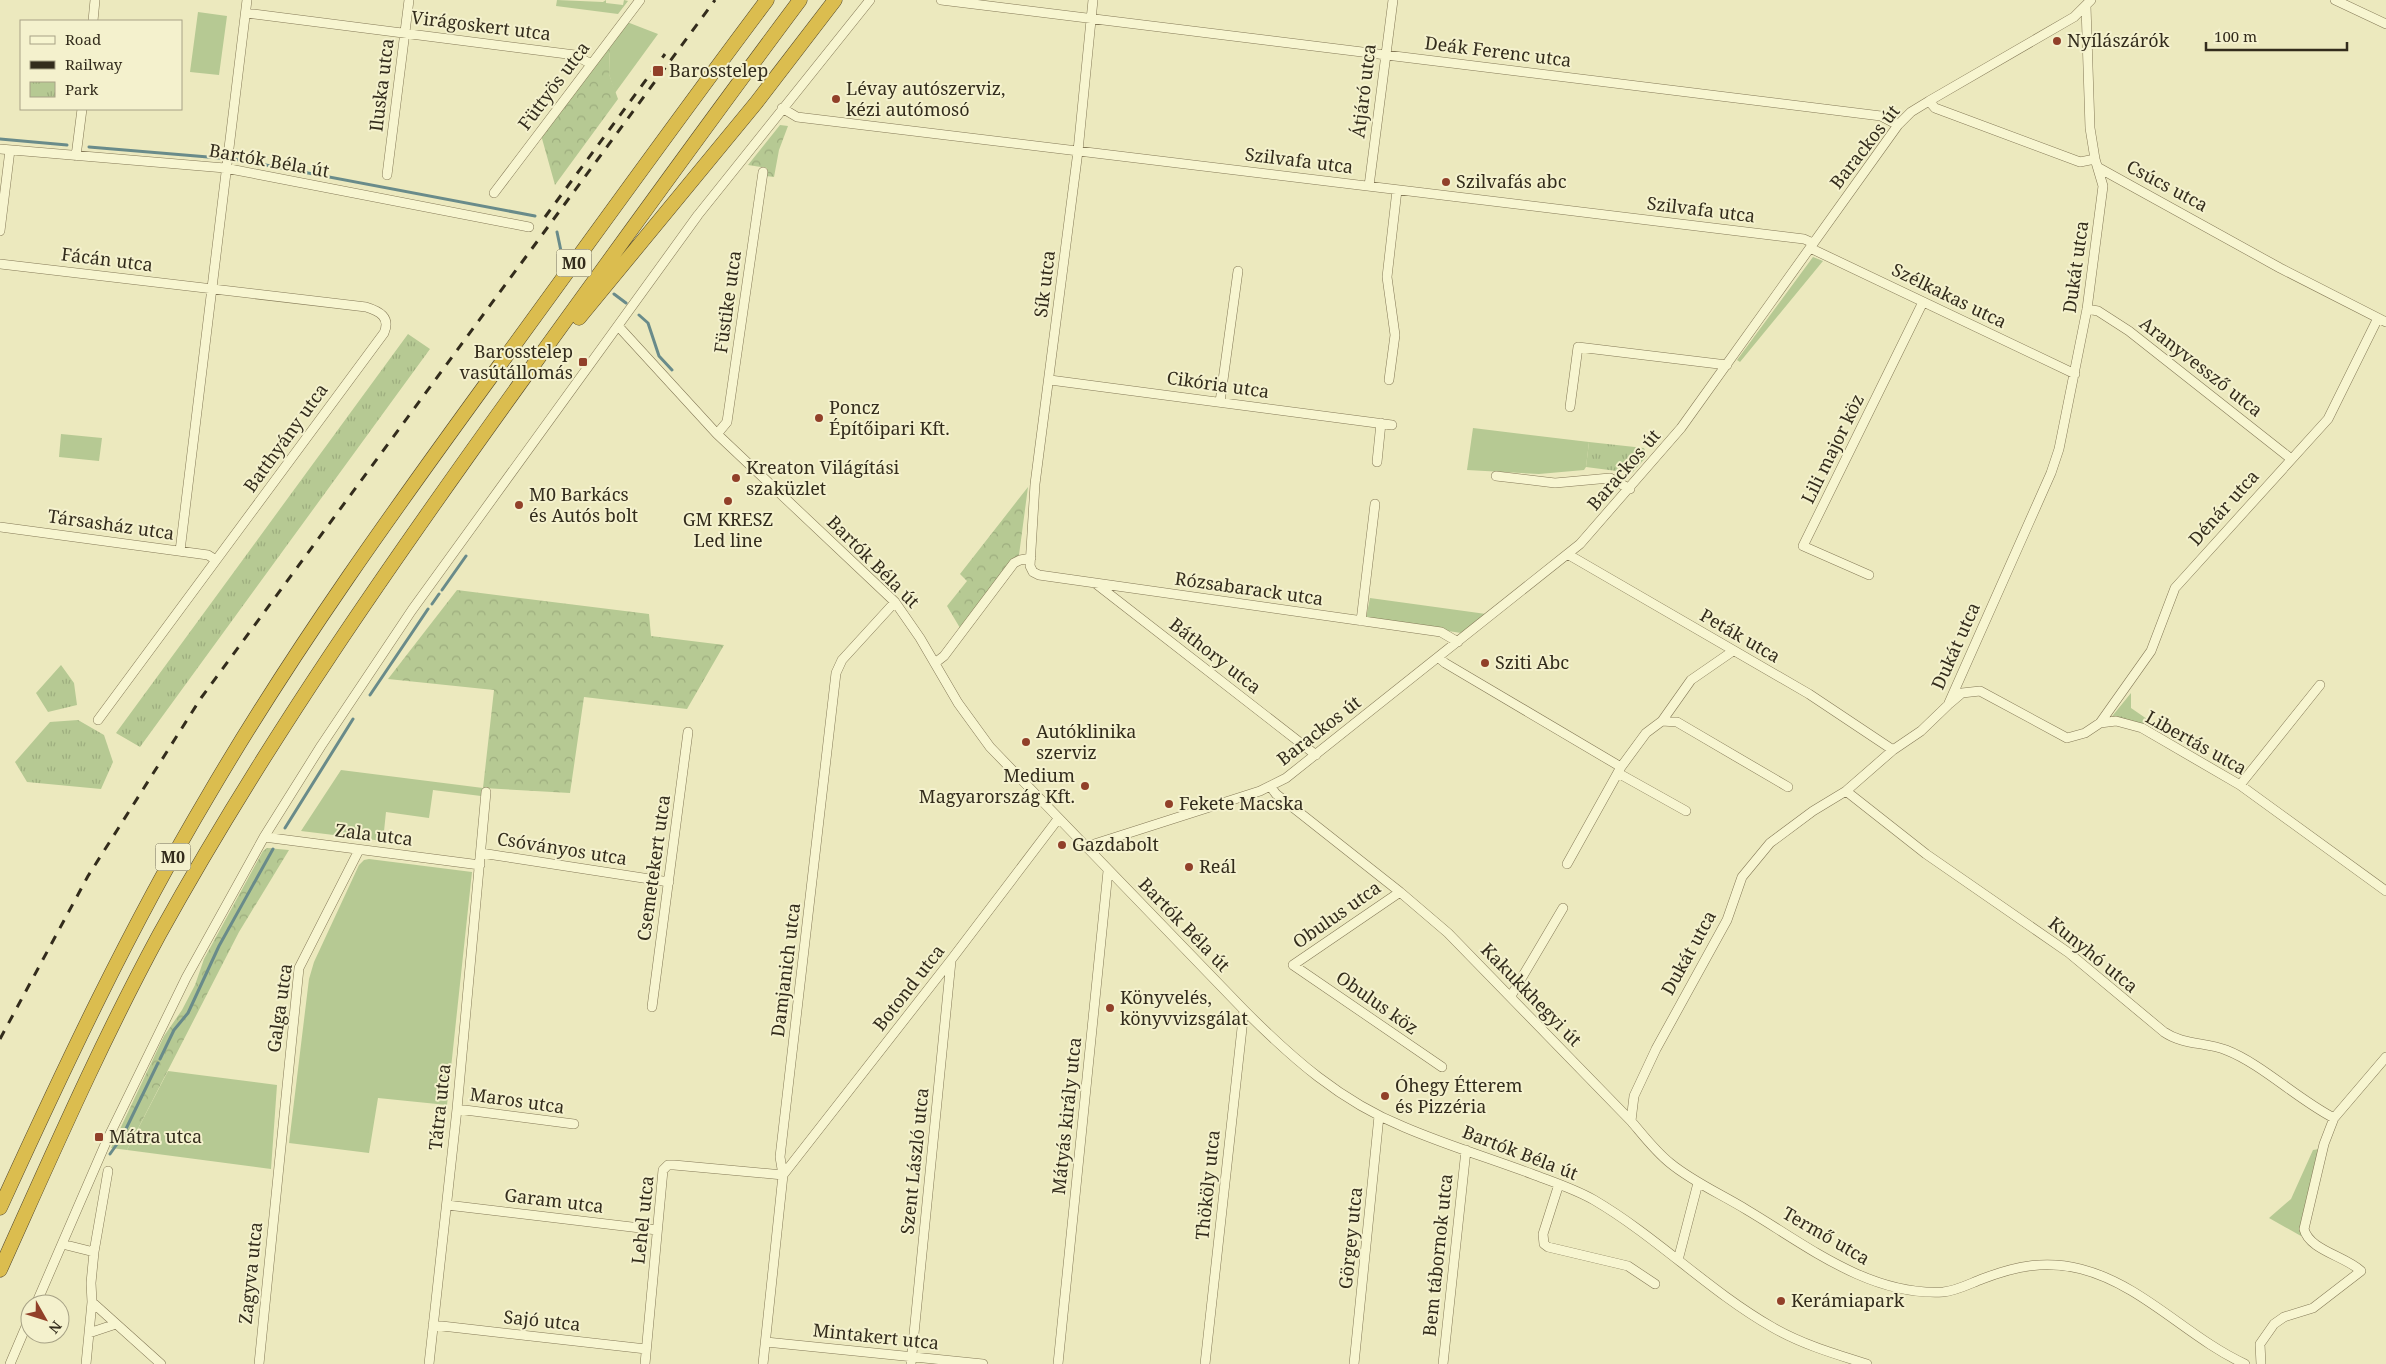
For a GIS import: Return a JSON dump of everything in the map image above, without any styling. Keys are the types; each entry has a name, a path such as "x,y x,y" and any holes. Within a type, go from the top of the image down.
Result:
{"highway":[{"name":"M0","path":"0,1208 50,1098 137,923 207,797 260,710 331,603 422,472 704,83 767,0"},
{"name":"M0","path":"0,1270 131,988 195,872 329,655 537,361 800,0"},
{"path":"537,361 579,318 686,189 835,0"}],"street":[{"path":"93,20 95,0"},
{"path":"180,551 210,288 247,0"},
{"name":"Iluska utca","path":"387,175 409,0"},
{"name":"Füttyös utca","path":"494,193 640,0"},
{"path":"40,1294 147,1055 186,978 264,837 321,746 412,610 698,216 782,108 870,0"},
{"name":"Deák Ferenc utca","path":"941,0 1881,116 1898,125"},
{"name":"Sík utca","path":"1033,572 1031,558 1035,484 1050,380 1078,151 1093,0"},
{"name":"Átjáró utca","path":"1369,186 1393,0"},
{"path":"2335,0 2386,24"},
{"name":"Barackos út","path":"1085,847 1271,787 1316,755 1569,555 1630,489 1681,428 1898,125 1911,112 2074,17 2088,3"},
{"name":"Dukát utca","path":"1631,1121 1634,1096 1656,1049 1727,920 1742,876 1770,843 1813,811 1846,791 1893,750 1922,731 1948,704 2051,473 2059,449 2087,309 2103,186 2090,128 2087,73 2088,3"},
{"name":"Virágoskert utca","path":"246,13 575,55 591,64"},
{"name":"Csúcs utca","path":"1929,101 1936,108 2080,162 2097,164 2382,320"},
{"name":"Szilvafa utca","path":"782,108 797,117 1804,239 1811,245"},
{"path":"76,156 82,110"},
{"name":"Bartók Béla út","path":"0,149 225,168 528,227"},
{"path":"0,231 10,150"},
{"name":"Füstike utca","path":"717,434 727,422 763,172"},
{"path":"1389,380 1394,335 1387,278 1397,190"},
{"name":"Szélkakas utca","path":"1811,245 1923,302 2074,374"},
{"name":"Fácán utca","path":"0,264 210,288"},
{"path":"1220,402 1238,271"},
{"name":"Batthyány utca","path":"98,720 387,326 385,318 378,311 366,307 210,288"},
{"name":"Lili major köz","path":"1869,575 1803,546 1923,302"},
{"name":"Aranyvessző utca","path":"2087,309 2098,312 2129,331 2290,458"},
{"name":"Dénár utca","path":"2100,723 2151,651 2175,588 2290,458 2328,419 2382,320"},
{"name":"Bartók Béla út","path":"619,327 717,434 895,602 935,663 958,703 990,747 1244,1010 1285,1051 1316,1077 1379,1116 1559,1184 1594,1200 1736,1304 1772,1328 1807,1344 1867,1364"},
{"path":"1570,406 1578,347 1727,365"},
{"name":"Cikória utca","path":"1050,380 1392,425"},
{"path":"1377,462 1381,423"},
{"path":"1496,476 1555,484 1610,478 1630,489"},
{"path":"1360,621 1375,504"},
{"name":"Társasház utca","path":"0,527 208,555 216,560"},
{"name":"Peták utca","path":"1569,555 1733,652 1809,694 1893,750"},
{"path":"935,663 944,656 1014,564 1020,560 1031,558"},
{"name":"Rózsabarack utca","path":"1033,572 1039,575 1441,632 1458,642"},
{"name":"Báthory utca","path":"1095,583 1316,755"},
{"name":"Damjanich utca","path":"764,1364 783,1175 780,1156 836,673 842,660 895,602"},
{"path":"1567,864 1619,770 1646,733 1662,721 1691,680 1733,652"},
{"path":"1439,658 1445,664 1686,811"},
{"path":"2240,785 2320,685"},
{"name":"Libertás utca","path":"1948,704 1962,693 1980,691 2067,738 2085,733 2100,723 2116,721 2142,728 2240,785 2386,891"},
{"path":"1662,721 1677,722 1788,787"},
{"name":"Csemetekert utca","path":"652,1007 688,732"},
{"name":"Kakukkhegyi út","path":"1271,787 1276,794 1400,892 1448,933 1511,996 1668,1161 1698,1183"},
{"name":"Kunyhó utca","path":"1846,791 1926,854 2069,953 2164,1032 2176,1040 2226,1050 2240,1057 2309,1104 2334,1118"},
{"path":"480,853 486,792"},
{"name":"Botond utca","path":"783,1175 951,960 1058,819"},
{"name":"Zala utca","path":"264,837 480,865"},
{"name":"Galga utca","path":"276,1185 299,968 359,850"},
{"name":"Csóványos utca","path":"480,853 669,882"},
{"name":"Tátra utca","path":"429,1364 457,1109 480,853"},
{"name":"Mátyás király utca","path":"1058,1364 1108,871"},
{"name":"Obulus utca","path":"1293,965 1400,892"},
{"path":"1511,996 1563,908"},
{"name":"Szent László utca","path":"911,1361 951,960"},
{"name":"Obulus köz","path":"1293,965 1442,1067"},
{"name":"Thököly utca","path":"1205,1364 1244,1010"},
{"path":"2261,1364 2260,1344 2274,1324 2284,1317 2313,1308 2361,1271 2350,1262 2310,1242 2304,1229 2322,1154 2334,1118 2386,1057"},
{"name":"Maros utca","path":"457,1109 574,1124"},
{"name":"Görgey utca","path":"1354,1364 1379,1116"},
{"name":"Bem tábornok utca","path":"1443,1364 1466,1150"},
{"name":"Lehel utca","path":"645,1364 663,1170 668,1165 783,1175"},
{"path":"86,1364 92,1302 91,1283 94,1252 108,1172"},
{"path":"1678,1260 1698,1183"},
{"name":"Termő utca","path":"1698,1183 1715,1191 1844,1268 1881,1283 1925,1291 1945,1292 2024,1265 2059,1265 2083,1270 2135,1293 2245,1364"},
{"path":"1559,1184 1543,1234 1544,1244 1548,1247 1628,1266 1655,1284"},
{"name":"Zagyva utca","path":"258,1364 276,1185"},
{"name":"Garam utca","path":"447,1205 657,1230"},
{"path":"62,1244 94,1252"},
{"path":"92,1302 161,1364"},
{"path":"89,1333 116,1324"},
{"name":"Sajó utca","path":"434,1325 646,1349"},
{"path":"10,1364 20,1340"},
{"name":"Mintakert utca","path":"766,1342 911,1361 983,1364"}],"green space":[{"path":"557,0 603,2 606,0 606,3 623,5 624,0 628,1 618,14 556,6"},
{"path":"198,12 227,16 219,75 190,72"},
{"path":"627,22 658,34 615,93 609,74 610,45"},
{"path":"610,45 609,74 618,99 555,185 541,135"},
{"path":"780,125 788,126 779,150 774,177 766,176 767,168 748,165"},
{"path":"1813,257 1823,261 1740,362 1737,360"},
{"path":"408,334 430,349 140,747 116,733"},
{"path":"1473,428 1589,442 1586,467 1584,470 1539,474 1467,470"},
{"path":"61,434 102,438 99,461 59,457"},
{"path":"1589,442 1644,448 1647,456 1632,473 1586,467"},
{"path":"1028,487 1019,555 1012,560 960,628 947,606 967,581 960,574"},
{"path":"457,590 649,614 651,636 724,645 687,709 584,697 570,793 483,788 494,690 388,679"},
{"path":"1370,598 1486,614 1461,633 1366,618"},
{"path":"61,665 74,683 77,705 48,712 36,693"},
{"path":"2131,693 2131,708 2147,719 2143,725 2109,720"},
{"path":"78,720 104,735 113,762 101,789 27,782 15,762 50,722"},
{"path":"341,770 483,788 481,796 433,790 429,818 386,812 383,841 301,831"},
{"path":"267,848 289,850 239,932 127,1150 111,1148 164,1036 182,1010 195,985 204,959 263,851"},
{"path":"369,859 472,872 447,1105 378,1098 369,1153 289,1143 309,979 314,962 359,865 364,860"},
{"path":"168,1071 277,1085 271,1169 127,1150"},
{"path":"2319,1149 2301,1236 2269,1218 2291,1199 2313,1150"}],"waterway":[{"path":"0,139 67,145"},
{"path":"89,147 220,158"},
{"path":"234,159 535,216"},
{"path":"557,232 561,251"},
{"path":"614,294 626,303"},
{"path":"639,315 648,323 659,356 672,370"},
{"path":"442,590 466,556"},
{"path":"432,604 439,594"},
{"path":"370,695 428,609"},
{"path":"285,828 353,719"},
{"path":"160,1059 174,1030 188,1013 219,946 273,849"},
{"path":"110,1154 122,1137 158,1063"}],"railway":[{"path":"0,1039 88,876 201,698 715,0"},
{"path":"545,217 665,54"}],"place":[{"name":"Nyílászárók","path":"2057,41"},
{"name":"Barosstelep","path":"658,71"},
{"name":"Lévay autószerviz, kézi autómosó","path":"836,99"},
{"name":"Szilvafás abc","path":"1446,182"},
{"name":"Barosstelep vasútállomás","path":"583,362"},
{"name":"Poncz Építőipari Kft.","path":"819,418"},
{"name":"Kreaton Világítási szaküzlet","path":"736,478"},
{"name":"GM KRESZ Led line","path":"728,501"},
{"name":"M0 Barkács és Autós bolt","path":"519,505"},
{"name":"Sziti Abc","path":"1485,663"},
{"name":"Autóklinika szerviz","path":"1026,742"},
{"name":"Medium Magyarország Kft.","path":"1085,786"},
{"name":"Fekete Macska","path":"1169,804"},
{"name":"Gazdabolt","path":"1062,845"},
{"name":"Reál","path":"1189,867"},
{"name":"Könyvelés, könyvvizsgálat","path":"1110,1008"},
{"name":"Óhegy Étterem és Pizzéria","path":"1385,1096"},
{"name":"Mátra utca","path":"99,1137"},
{"name":"Kerámiapark","path":"1781,1301"}]}
